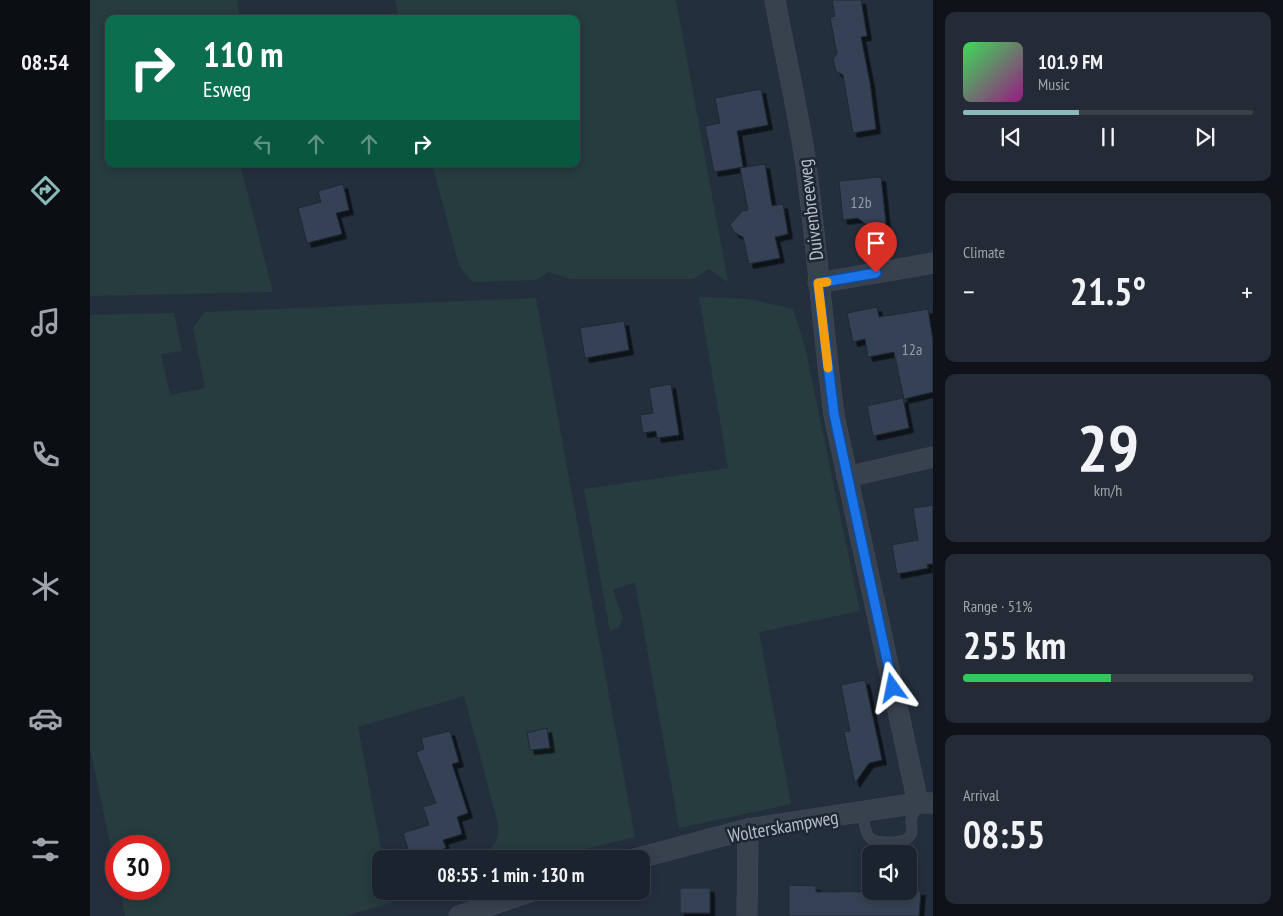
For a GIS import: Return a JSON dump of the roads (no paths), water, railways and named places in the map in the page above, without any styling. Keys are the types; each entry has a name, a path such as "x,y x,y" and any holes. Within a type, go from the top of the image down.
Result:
{"street":[{"name":"Duivenbreeweg","path":"775,0 805,162 814,226 818,283 834,414 847,478 926,803"},
{"path":"818,283 933,263"},
{"path":"847,478 933,457"},
{"name":"Wolterskampweg","path":"650,855 748,829 926,803"},
{"path":"747,916 748,829"},
{"path":"459,916 506,900"}],"lane":[{"path":"863,812 866,832 871,838 877,841 901,842 908,839 913,832 911,822 926,803"}]}
